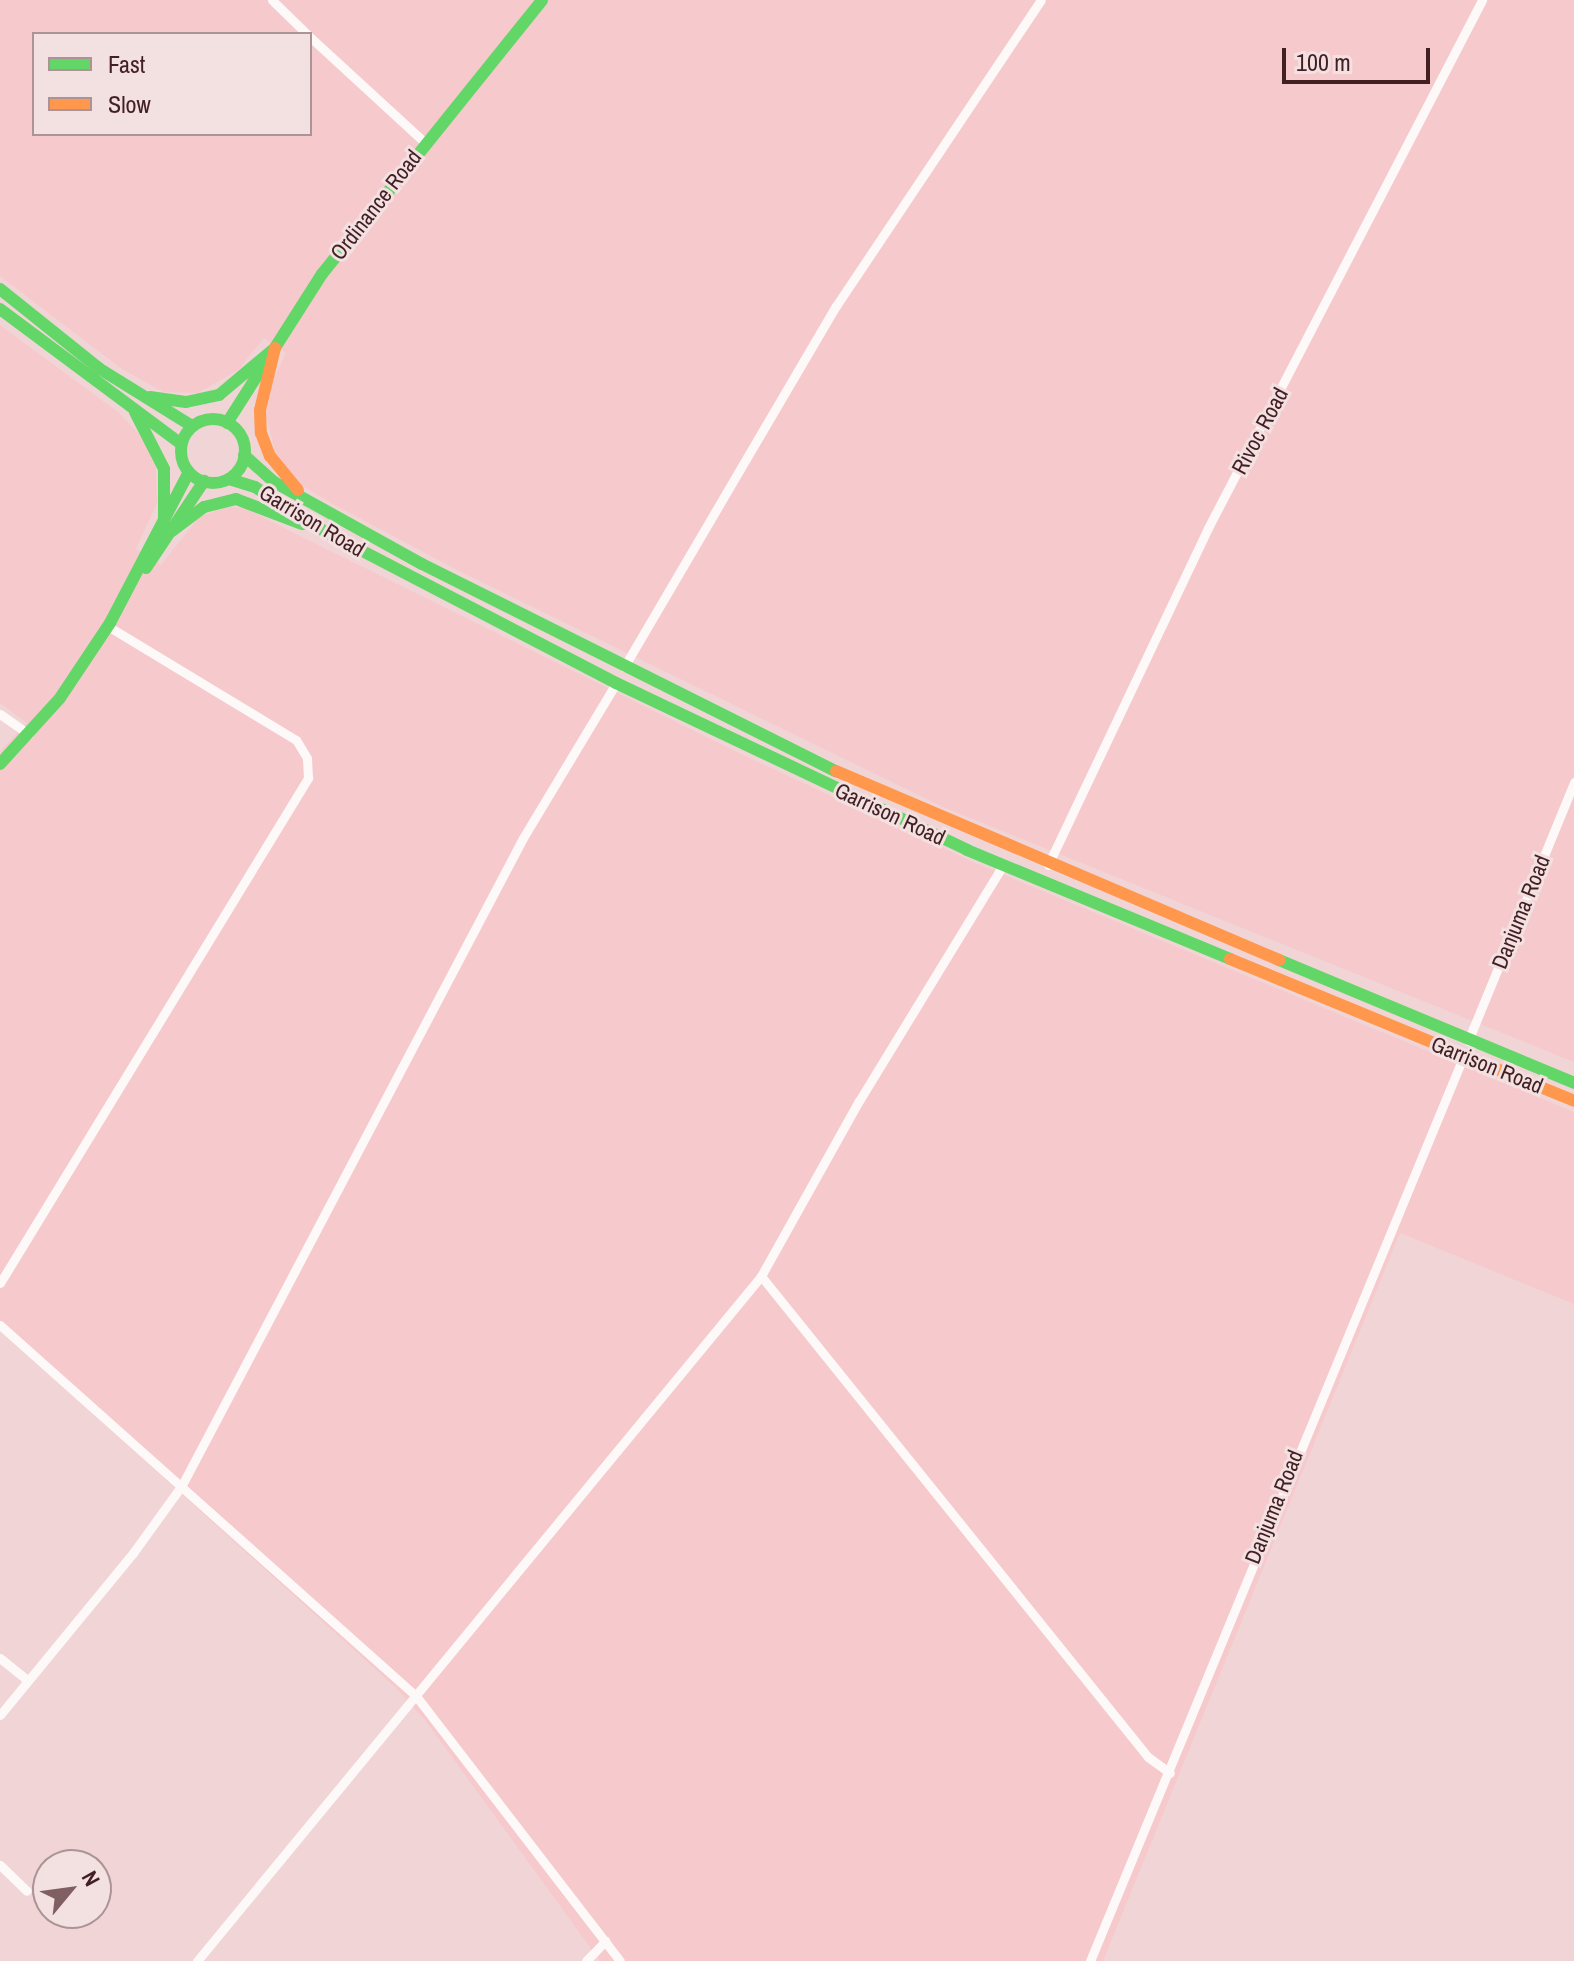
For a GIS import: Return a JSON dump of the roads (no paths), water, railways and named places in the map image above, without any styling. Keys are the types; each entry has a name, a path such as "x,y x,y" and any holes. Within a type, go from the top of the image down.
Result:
{"main road":[{"name":"Ordinance Road","path":"227,423 322,274 424,142 542,0"},
{"path":"0,289 140,395 192,426"},
{"path":"0,309 51,352 181,444 189,472 168,528"},
{"path":"140,395 174,402 219,395 275,348"},
{"path":"275,348 260,410 261,433 282,473 316,506"},
{"path":"133,408 164,469 168,528"},
{"path":"181,444 192,426 211,419 227,423 243,440 244,455 229,479 204,481 189,472"},
{"name":"Garrison Road","path":"244,455 257,470 316,506 624,667 888,797 1047,867 1574,1083"},
{"name":"Garrison Road","path":"229,479 255,487 324,531 616,683 1003,865 1574,1101"},
{"path":"0,764 29,734 108,626 168,528 204,481"},
{"path":"168,528 204,507 236,499 324,531"}],"street":[{"path":"272,0 304,32"},
{"path":"624,667 836,306 1041,0"},
{"name":"Rivoc Road","path":"1047,867 1208,528 1482,0"},
{"path":"312,40 424,142"},
{"path":"0,1283 308,778 307,758 296,740 108,626"},
{"path":"0,1715 133,1553 182,1485 523,838 616,683"},
{"path":"0,714 29,734"},
{"name":"Danjuma Road","path":"1468,1041 1574,782"},
{"path":"197,1961 761,1276 859,1101 1003,865"},
{"name":"Danjuma Road","path":"1090,1961 1170,1773 1239,1591 1464,1055"},
{"path":"761,1276 1148,1757 1170,1773"},
{"path":"0,1325 416,1696 620,1961"},
{"path":"0,1658 27,1680"},
{"path":"0,1865 27,1891"},
{"path":"586,1961 605,1941"}]}
